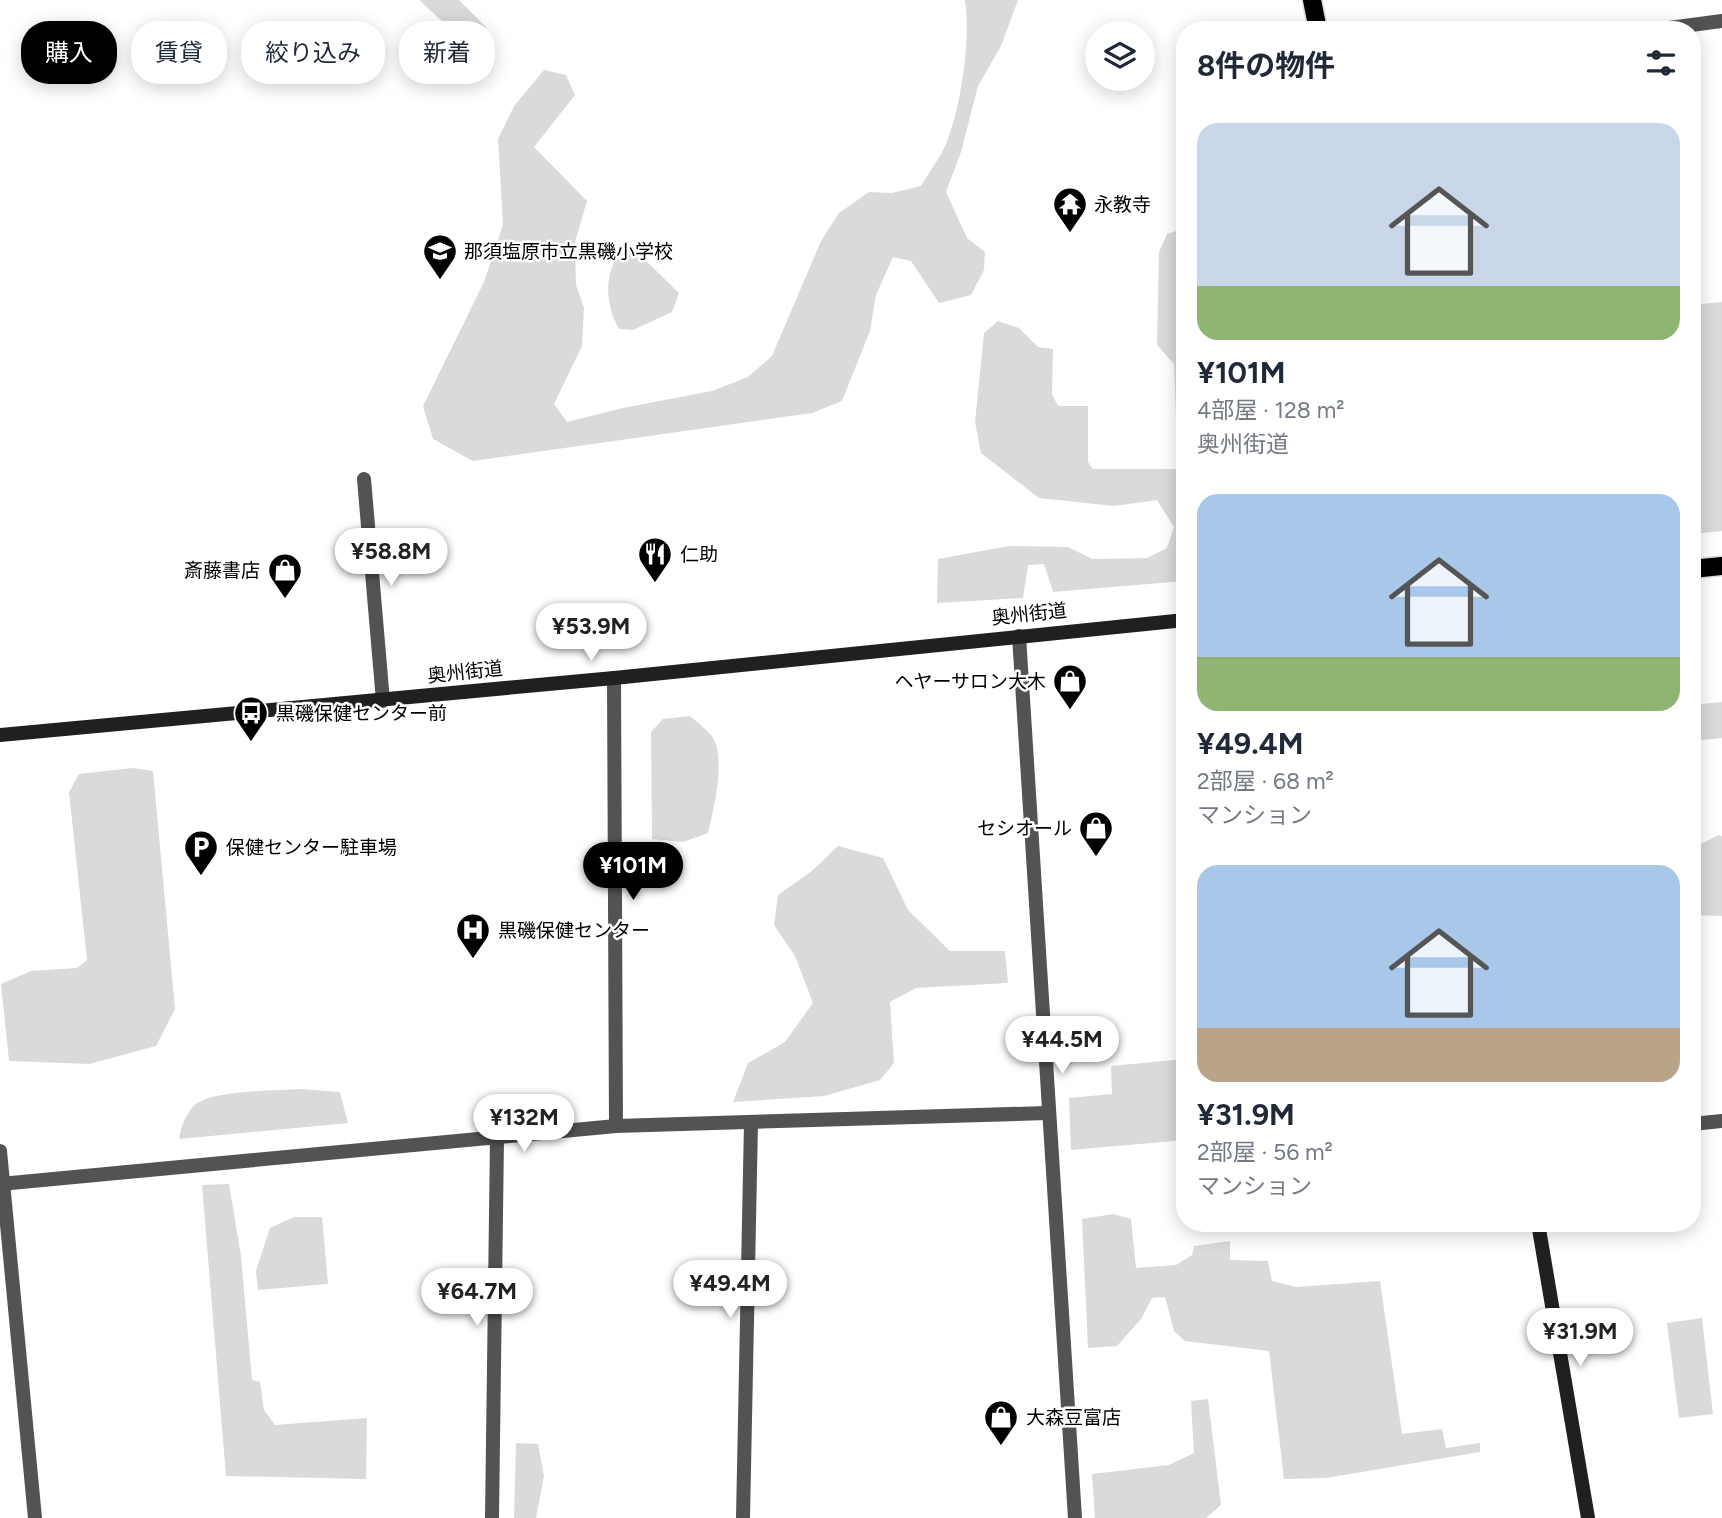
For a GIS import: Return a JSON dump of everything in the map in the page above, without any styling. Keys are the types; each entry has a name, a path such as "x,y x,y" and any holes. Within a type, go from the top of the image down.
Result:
{"main road":[{"path":"1312,0 1316,21"},
{"path":"1701,568 1722,566"},
{"name":"奥州街道","path":"0,735 383,701 1176,621"},
{"path":"1540,1232 1588,1518"}],"street":[{"path":"1701,24 1722,21"},
{"path":"364,479 383,701"},
{"path":"1019,636 1047,1112 1075,1518"},
{"path":"614,678 616,1126"},
{"path":"2,1184 616,1126 1047,1112"},
{"path":"1701,1123 1722,1121"},
{"path":"743,1518 751,1123"},
{"path":"492,1518 498,1139"},
{"path":"0,1151 35,1518"}],"shaded area":[{"path":"419,0 459,0 480,21 442,21"},
{"path":"965,0 1018,0 1001,46 978,86 961,152 946,192 967,238 985,252 984,270 971,295 939,303 911,261 893,257 876,295 870,331 842,401 812,413 473,461 433,439 423,406 484,282 503,225 498,139 514,106 544,70 566,75 575,95 534,147 587,201 575,242 576,285 584,308 582,346 554,404 567,422 712,391 748,377 772,356 821,241 839,213 869,192 892,193 921,186 941,154 956,112 963,73 967,33"},
{"path":"1176,231 1176,416 1174,364 1157,345 1159,252 1167,234"},
{"path":"623,247 632,247 679,293 672,312 633,330 619,329 609,298 609,277"},
{"path":"1722,302 1722,531 1701,533 1701,304"},
{"path":"998,321 1019,328 1038,347 1053,349 1052,394 1058,406 1088,406 1088,462 1093,469 1176,469 1176,582 1053,592 1044,564 1028,565 1023,598 937,603 938,559 1009,546 1068,547 1092,559 1147,558 1167,548 1174,527 1157,500 1114,506 1039,498 981,453 975,422 984,333"},
{"path":"1722,702 1722,738 1701,740 1701,704"},
{"path":"690,716 711,735 718,755 718,782 708,833 683,842 652,839 651,732 663,719"},
{"path":"133,768 153,771 175,1009 156,1046 89,1064 9,1061 1,984 31,971 77,968 87,960 69,792 79,774"},
{"path":"1718,835 1722,836 1722,916 1701,915 1701,844"},
{"path":"838,846 883,858 908,910 950,951 1005,951 1008,983 916,988 890,1002 894,1063 880,1080 824,1096 733,1102 748,1063 785,1042 813,1003 795,956 774,925 778,895 812,871"},
{"path":"1176,1060 1176,1141 1071,1150 1069,1098 1112,1094 1111,1066"},
{"path":"300,1089 340,1092 348,1123 179,1139 189,1111 205,1099 230,1094"},
{"path":"229,1184 241,1256 252,1380 260,1382 264,1410 275,1425 367,1418 366,1479 226,1476 202,1185"},
{"path":"1113,1214 1131,1219 1136,1268 1176,1265 1192,1255 1194,1246 1230,1241 1230,1260 1268,1261 1272,1281 1296,1287 1380,1281 1402,1434 1442,1429 1446,1448 1480,1443 1480,1452 1326,1478 1284,1479 1269,1351 1185,1341 1174,1331 1165,1297 1152,1298 1141,1319 1117,1346 1088,1348 1082,1219"},
{"path":"294,1217 322,1217 328,1284 258,1290 256,1271 270,1228"},
{"path":"1702,1318 1713,1414 1679,1418 1667,1323"},
{"path":"1208,1399 1221,1505 1206,1518 1095,1518 1092,1474 1169,1465 1194,1453 1191,1401"},
{"path":"516,1443 538,1444 544,1476 536,1518 514,1518"}],"place":[{"name":"永教寺","path":"1070,234"},
{"name":"那須塩原市立黒磯小学校","path":"440,281"},
{"name":"仁助","path":"655,584"},
{"name":"斎藤書店","path":"285,600"},
{"name":"ヘヤーサロン大木","path":"1070,711"},
{"name":"黒磯保健センター前","path":"251,743"},
{"name":"セシオール","path":"1096,858"},
{"name":"保健センター駐車場","path":"201,877"},
{"name":"黒磯保健センター","path":"473,960"},
{"name":"大森豆富店","path":"1001,1447"}]}
